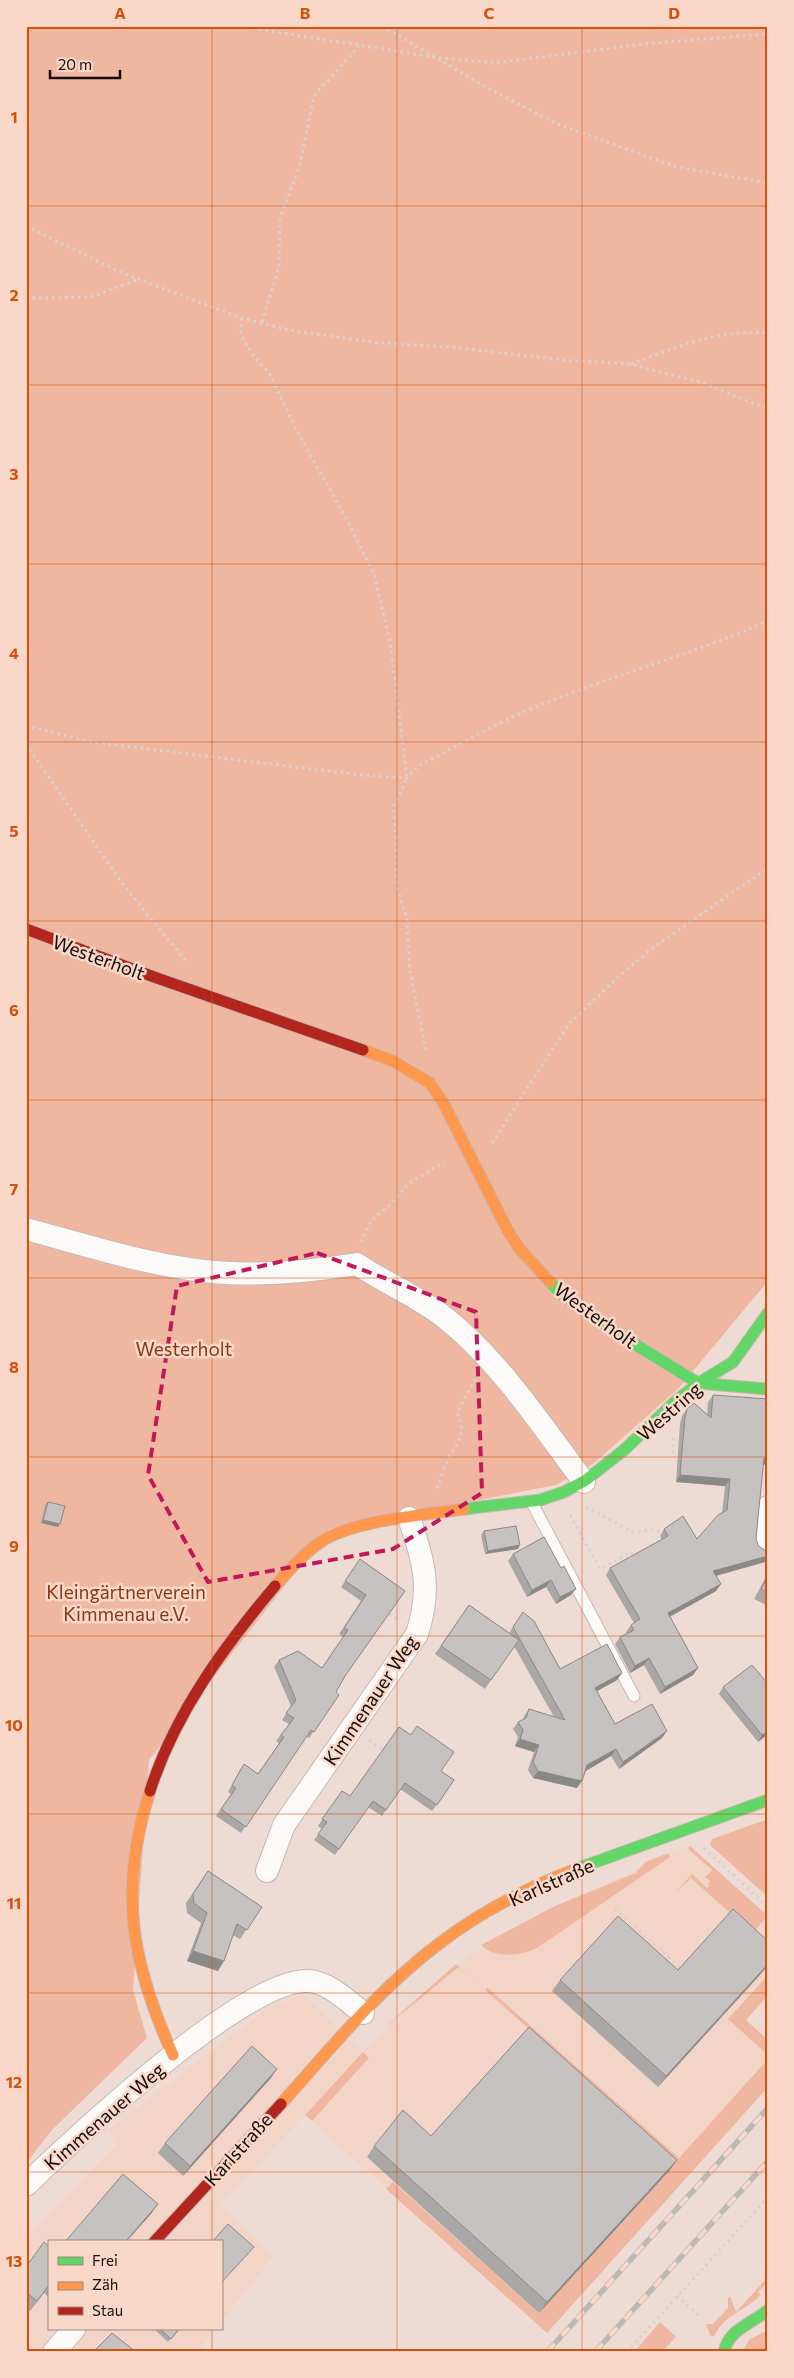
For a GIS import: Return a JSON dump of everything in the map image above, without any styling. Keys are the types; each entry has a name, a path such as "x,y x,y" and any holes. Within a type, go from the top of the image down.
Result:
{"street":[{"name":"Westerholt","path":"26,929 154,977 393,1061 430,1083 444,1104 506,1229 519,1248 560,1293 615,1332 698,1383"},
{"path":"26,1229 147,1261 205,1271 315,1271 357,1264 386,1284 408,1293 430,1306 485,1357 526,1404 584,1492"},
{"name":"Westring","path":"584,1492 597,1474 698,1383 722,1372 734,1360 768,1312"},
{"path":"698,1383 768,1389"},
{"name":"Kimmenauer Weg","path":"26,2185 83,2132 173,2055 162,2034 142,1972 134,1926 131,1894 136,1838 153,1783 188,1704 236,1634 268,1594 320,1542 345,1530 432,1513 484,1505 531,1501 584,1492"},
{"path":"768,1507 764,1546 768,1548"},
{"name":"Kimmenauer Weg","path":"267,1871 284,1826 417,1634 424,1611 426,1583 422,1560 409,1518"},
{"name":"Karlstraße","path":"156,2240 363,2013 403,1974 458,1930 504,1902 584,1866 768,1800"},
{"path":"173,2055 227,2016 269,1992 300,1981 323,1985 363,2013"},
{"path":"724,2352 726,2342 735,2330 768,2310"},
{"path":"54,2352 73,2330"}],"lane":[{"path":"531,1501 634,1696"}],"path":[{"path":"240,26 433,57 495,63 643,44 768,34"},
{"path":"382,26 489,89 560,125 677,167 768,183"},
{"path":"262,322 279,267 280,219 300,164 314,96 359,46"},
{"path":"26,226 139,279 241,318 289,330 379,343 450,347 562,360 630,364 703,383 768,409"},
{"path":"26,298 91,298 139,279"},
{"path":"241,318 241,335 251,352 270,375 297,431 347,520 374,574 390,642 407,778"},
{"path":"630,364 692,341 727,332 768,333"},
{"path":"430,1083 424,1040 410,971 407,919 397,888 394,806 407,778 418,766 526,712 641,668 720,642 768,621"},
{"path":"26,726 92,742 361,775 407,778"},
{"path":"26,744 124,886 188,963"},
{"path":"478,1171 493,1141 523,1092 569,1024 617,978 651,950 768,868"},
{"path":"357,1264 360,1244 370,1221 392,1203 408,1184 435,1166 468,1151"},
{"path":"432,1513 434,1495 446,1463 462,1437 462,1428 458,1414 485,1357"},
{"path":"584,1492 587,1508 633,1532 656,1529 662,1534"},
{"path":"568,1511 600,1569 631,1552 634,1559"},
{"path":"695,1826 703,1847 768,1907"},
{"path":"615,1909 686,1972"},
{"path":"627,2352 768,2197"},
{"path":"677,2296 701,2318"}],"highlighted area":[{"path":"317,1253 476,1312 482,1493 393,1549 208,1582 148,1475 177,1286"}],"shaded area":[{"path":"690,1846 768,1916 768,1995 746,2020 768,2040 768,2087 547,2333 305,2115 220,2205 274,2256 222,2321 222,2240 48,2240 48,2330 215,2330 200,2349 203,2352 26,2352 26,2241 39,2224 117,2144 109,2129 269,2007 303,1994 363,2052 405,2008 474,1953 555,1906"}],"green space":[{"name":"Kleingärtnerverein Kimmenau e.V.","path":"26,26 768,26 768,1281 679,1388 593,1464 556,1485 329,1529 149,1760 133,1990 147,2038 53,2129 26,2163"},
{"path":"768,1819 768,1897 710,1845 712,1839"},
{"path":"690,1846 768,1916 756,1929 750,1931 691,1878 675,1893 692,1874 707,1888 709,1886 710,1881 705,1877 712,1870 688,1849"},
{"path":"669,1853 670,1857 537,1948 523,1953 508,1955 493,1952 481,1945 555,1906 636,1873 645,1862"},
{"path":"456,1964 485,1990 488,1988 679,2158 768,2059 768,2087 547,2333 386,2189 393,2182 539,2313 669,2171 529,2029 459,1967 384,2028"},
{"path":"768,1975 768,1999 764,2000 746,2020 768,2040 768,2055 728,2019"},
{"path":"363,2052 369,2058 312,2121 305,2115"},
{"path":"768,2277 768,2282 758,2292 761,2295 723,2323 714,2337 710,2335 706,2324 713,2324 728,2308 728,2298 730,2296 736,2312"},
{"path":"660,2322 676,2337 662,2352 634,2352"},
{"path":"768,2330 768,2352 742,2352 749,2340"}],"building":[{"path":"713,1395 768,1399 768,1458 764,1458 756,1538 758,1546 768,1552 768,1556 713,1571 721,1584 668,1613 698,1668 665,1687 649,1658 635,1666 620,1637 634,1630 631,1625 640,1619 610,1568 668,1536 664,1529 683,1516 697,1539 718,1515 727,1510 730,1479 680,1475 687,1409 694,1403 711,1418"},
{"path":"48,1502 65,1506 60,1524 43,1520"},
{"path":"516,1526 520,1545 488,1551 484,1531"},
{"path":"544,1537 561,1568 564,1566 576,1589 560,1597 551,1580 532,1590 513,1554"},
{"path":"360,1559 405,1591 345,1676 336,1692 339,1695 314,1732 311,1730 246,1827 221,1809 236,1788 232,1785 244,1764 258,1774 284,1737 281,1735 294,1718 286,1713 296,1700 279,1660 298,1651 322,1668 348,1630 344,1628 366,1595 345,1581"},
{"path":"768,1576 768,1593 761,1589"},
{"path":"469,1605 519,1640 491,1680 441,1646"},
{"path":"523,1612 534,1621 560,1669 607,1644 622,1673 595,1688 615,1724 652,1704 667,1731 623,1762 616,1749 587,1765 582,1781 538,1771 533,1762 539,1745 520,1739 523,1730 518,1722 526,1718 529,1709 565,1720 513,1627"},
{"path":"752,1665 768,1684 768,1731 762,1735 723,1687"},
{"path":"417,1726 454,1752 441,1771 454,1780 437,1805 405,1783 386,1810 373,1801 339,1849 318,1834 327,1822 322,1819 342,1791 350,1796 399,1727 411,1735"},
{"path":"208,1871 262,1907 247,1930 237,1924 224,1961 193,1951 207,1913 194,1903 193,1894"},
{"path":"733,1909 768,1941 768,1964 666,2076 560,1980 618,1916 678,1970"},
{"path":"529,2027 677,2160 547,2302 374,2146 403,2110 431,2136"},
{"path":"252,2046 277,2069 190,2166 165,2143"},
{"path":"123,2174 158,2204 127,2240 67,2240"},
{"path":"228,2224 254,2247 222,2282 222,2240 214,2240"},
{"path":"44,2242 48,2246 48,2286 37,2301 26,2292 26,2267"},
{"path":"161,2330 178,2330 171,2339"},
{"path":"112,2333 136,2352 95,2352"}],"railway":[{"path":"547,2352 768,2108"},
{"path":"595,2352 768,2161"}],"traffic: fast":[{"path":"550,1282 560,1293 615,1332 698,1383 768,1389"},
{"path":"464,1509 540,1500 564,1492 586,1480 624,1450 678,1399 702,1381 733,1362 768,1313"},
{"path":"576,1869 768,1800"},
{"path":"724,2352 727,2344 736,2332 768,2310"}],"traffic: slow":[{"path":"363,1050 393,1061 430,1083 444,1104 507,1229 519,1248 550,1282"},
{"path":"275,1586 309,1551 322,1541 336,1534 390,1519 464,1509"},
{"path":"150,1791 140,1827 134,1861 132,1894 134,1925 139,1957 147,1988 173,2055"},
{"path":"281,2104 374,2001 414,1963 452,1934 503,1902 539,1884 576,1869"}],"traffic: jam":[{"path":"26,929 154,977 363,1050"},
{"path":"150,1791 160,1762 202,1682 237,1633 275,1586"},
{"path":"156,2240 281,2104"}]}
